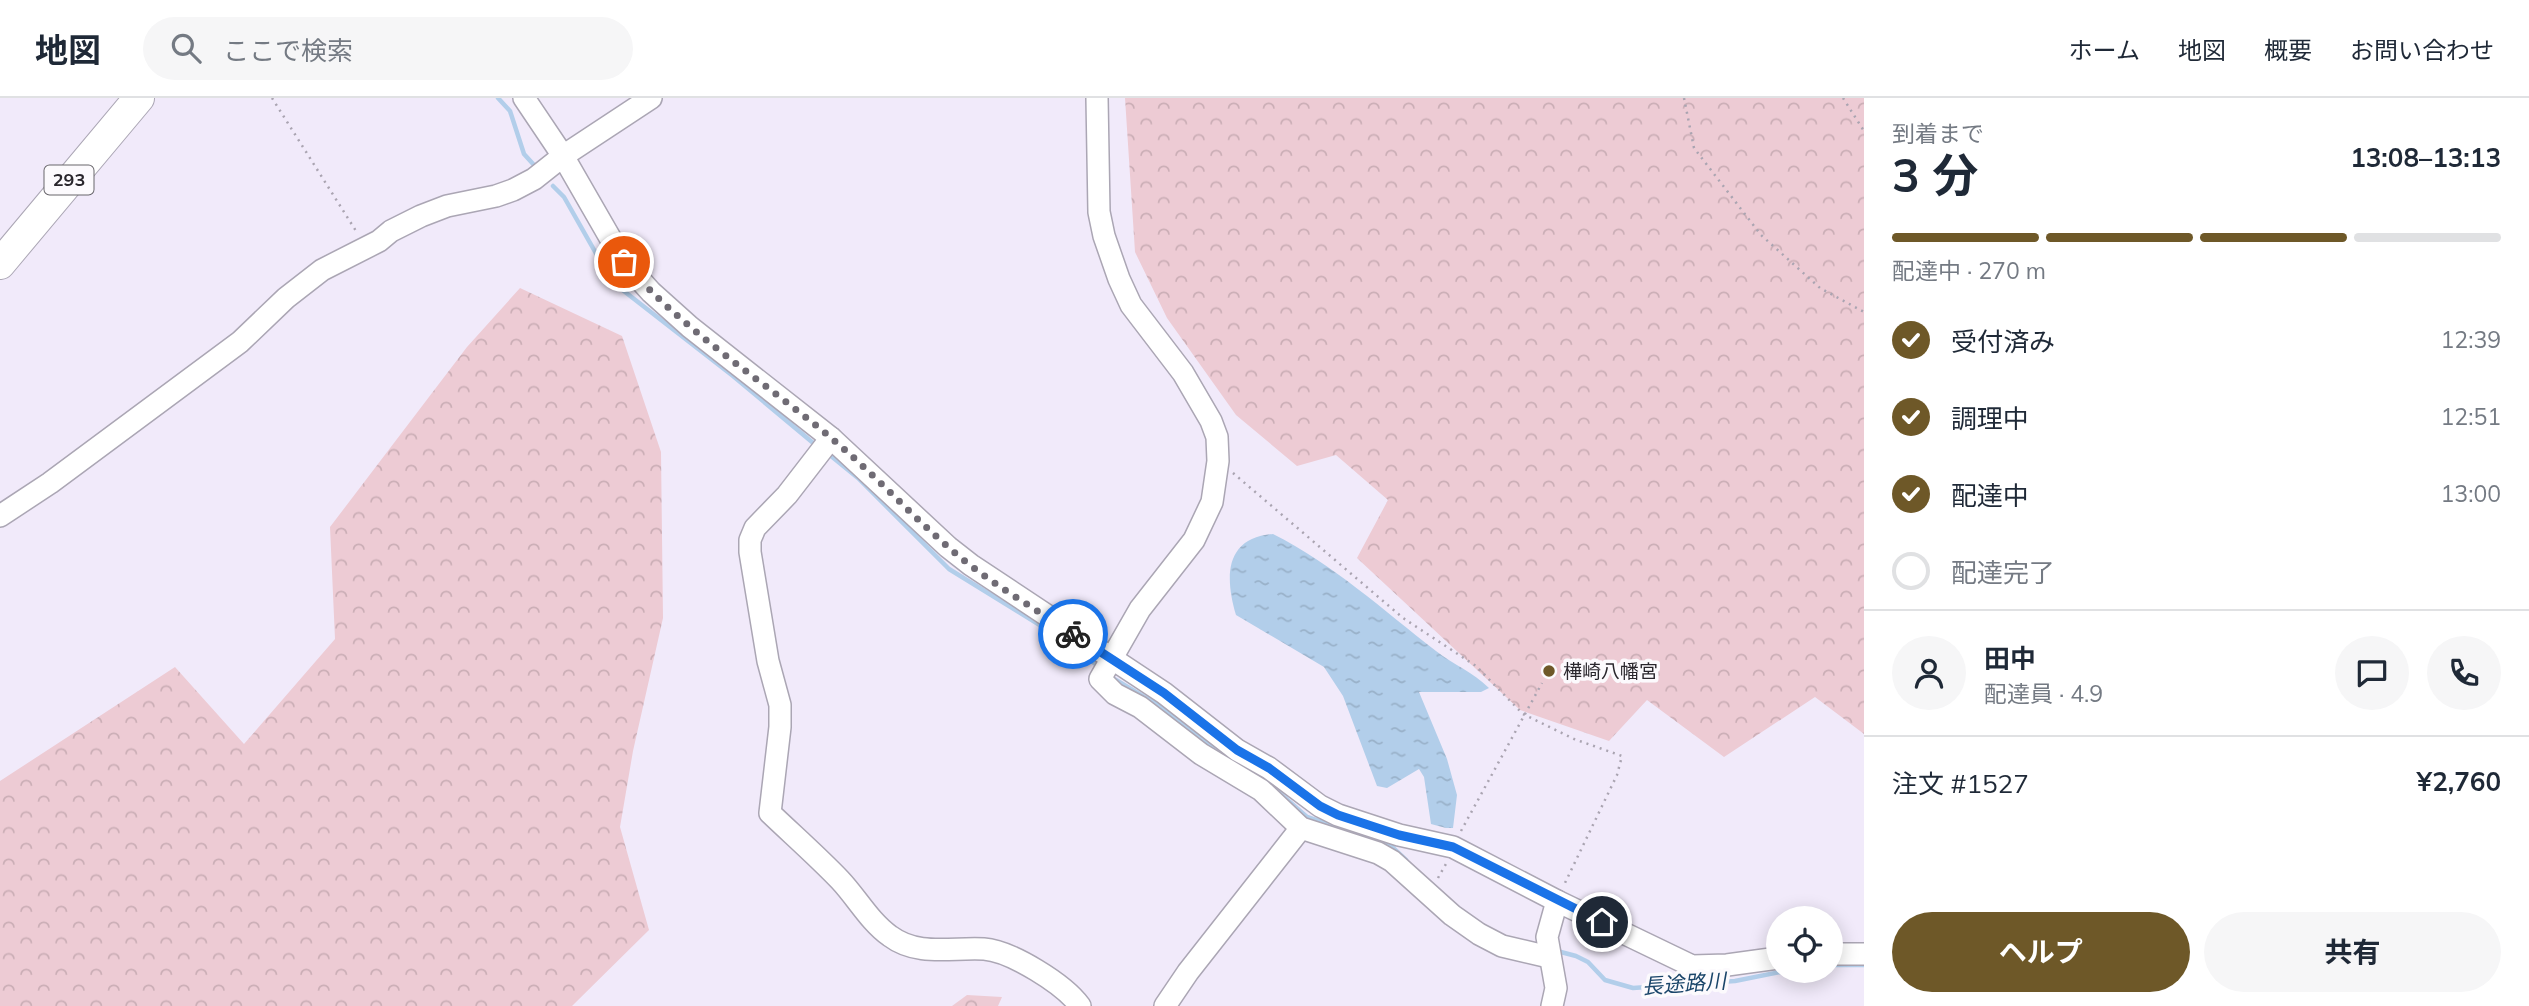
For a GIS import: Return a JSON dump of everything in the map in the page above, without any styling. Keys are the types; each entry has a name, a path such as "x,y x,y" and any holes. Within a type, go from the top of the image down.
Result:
{"highway":[{"name":"293","path":"0,264 139,98"}],"street":[{"path":"524,98 564,156 624,262 651,292 690,327 831,438 960,556 1164,693 1237,750 1269,768 1320,806 1338,815 1399,835 1453,847 1692,966 1766,960"},
{"path":"0,516 50,483 240,342 286,298 322,270 421,216 447,206 513,190 534,179 651,98"},
{"path":"1097,98 1099,212 1104,236 1119,279 1132,305 1182,373 1212,421 1217,437 1218,461 1212,502 1194,540 1140,609 1100,679 1115,694 1140,707 1219,766 1261,790 1301,828 1378,853 1392,861 1452,915 1479,934 1502,946 1549,957"},
{"path":"831,438 787,495 755,528 750,540 768,661 780,705 770,813 841,880 890,936 907,946 925,950 969,949 1001,953 1067,991 1080,1006"},
{"path":"1165,1006 1188,972 1301,828"},
{"path":"1552,1006 1556,988 1547,937 1557,901"},
{"path":"1843,954 1864,954"}],"path":[{"path":"272,98 366,248"},
{"path":"1684,98 1694,148 1761,235 1820,288 1864,312"},
{"path":"1843,98 1864,131"},
{"path":"1218,461 1403,618 1476,666 1523,714 1574,739 1622,756 1616,775 1557,901"},
{"path":"1435,882 1542,683"}],"green space":[{"path":"1125,98 1864,98 1864,734 1815,697 1724,757 1647,700 1609,741 1520,710 1357,558 1388,500 1336,455 1297,466 1236,415 1167,318 1135,252"},
{"path":"520,288 622,336 661,452 663,618 633,751 620,827 649,930 572,1006 0,1006 0,781 175,667 244,744 335,639 330,527 467,347"},
{"path":"967,995 1002,997 998,1006 952,1006"}],"water":[{"path":"1273,534 1337,573 1436,651 1489,688 1481,692 1419,692 1447,759 1457,795 1453,828 1431,824 1424,777 1419,769 1387,788 1377,786 1343,696 1324,667 1236,615 1230,587 1232,562 1245,543"}],"waterway":[{"name":"長途路川","path":"498,98 510,111 524,154 534,165"},
{"name":"長途路川","path":"553,186 564,197 610,278 620,288 812,442"},
{"name":"長途路川","path":"831,456 858,478 949,569 1072,645 1099,667"},
{"name":"長途路川","path":"1111,677 1166,710 1224,756"},
{"name":"長途路川","path":"1267,782 1307,817 1390,845 1406,860"},
{"name":"長途路川","path":"1557,951 1588,962 1605,980 1633,988 1735,981 1766,975"},
{"name":"長途路川","path":"1843,965 1864,965"}],"way so far":[{"path":"624,262 677,316 831,438 948,547 1073,634"}],"place":[{"name":"樺崎八幡宮","path":"1549,671"}],"route":[{"path":"1073,634 1164,693 1237,750 1269,768 1320,806 1338,815 1399,835 1453,847 1602,922"}]}
